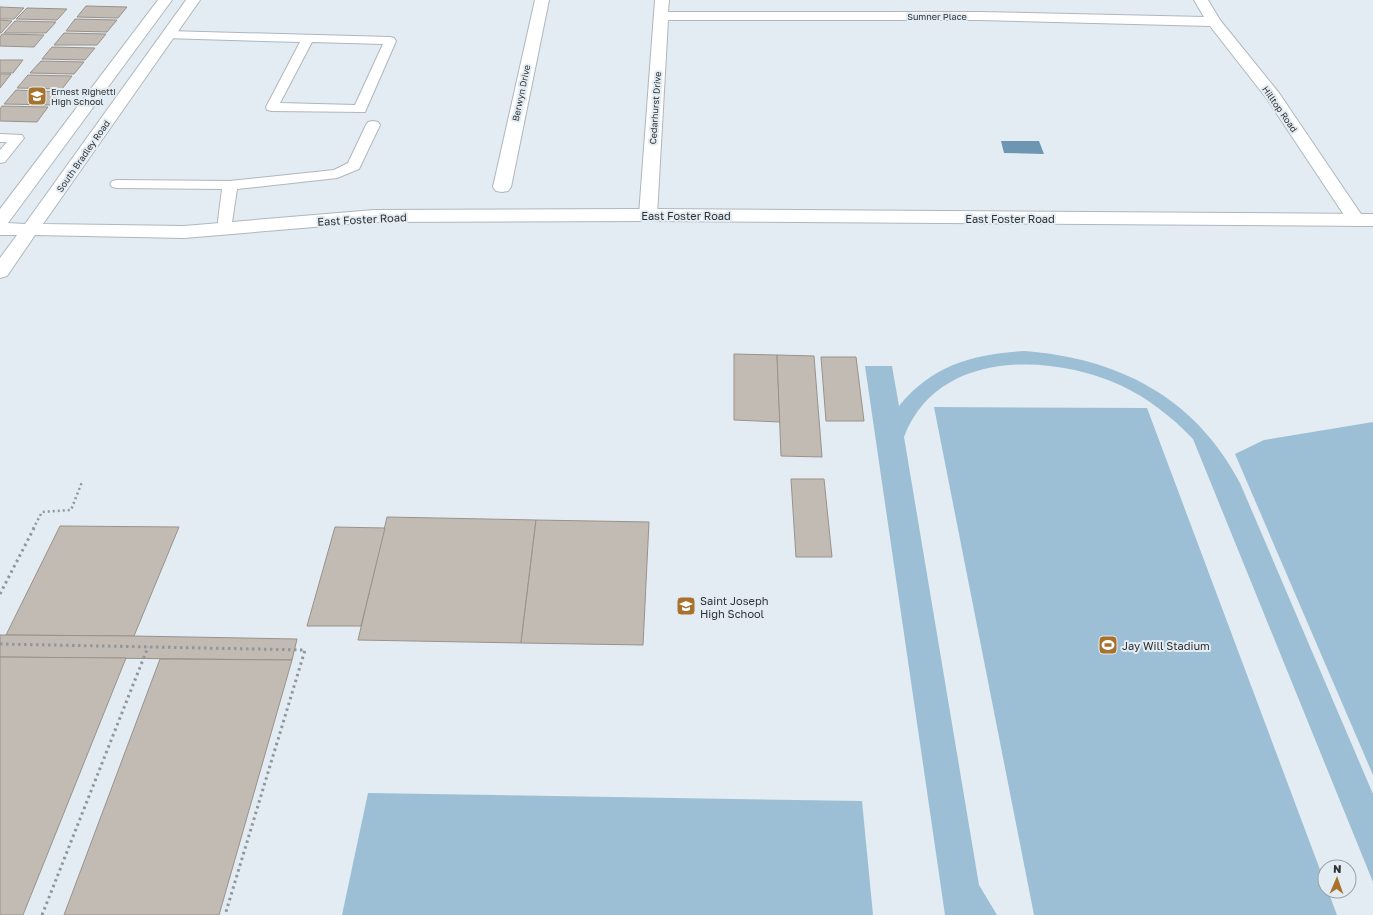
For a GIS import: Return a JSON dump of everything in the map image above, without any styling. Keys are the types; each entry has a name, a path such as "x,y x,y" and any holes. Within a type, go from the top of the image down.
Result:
{"street":[{"path":"0,221 165,0"},
{"name":"South Bradley Road","path":"0,272 193,0"},
{"name":"Berwyn Drive","path":"502,187 542,0"},
{"name":"Cedarhurst Drive","path":"648,215 662,0"},
{"name":"Hilltop Road","path":"1201,0 1214,22 1273,96 1364,220"},
{"name":"Sumner Place","path":"660,16 979,16 1214,22"},
{"name":"East Foster Road","path":"0,229 184,232 374,216 648,215 1364,220"}],"lane":[{"path":"168,35 390,41 360,109 272,107 308,39"},
{"path":"117,184 230,185 337,174 354,166 373,125"},
{"path":"0,138 17,138 0,159"},
{"path":"224,229 230,185"}],"path":[{"path":"0,594 42,512 71,510 82,482"},
{"path":"0,644 305,650 225,915"},
{"path":"42,915 148,647"}],"shaded area":[{"path":"1001,141 1039,141 1044,154 1004,153"},
{"path":"1024,351 1058,355 1091,362 1122,373 1150,387 1177,405 1200,427 1222,453 1240,483 1373,794 1373,882 1193,439 1177,423 1140,396 1120,385 1092,374 1061,367 1029,364 998,366 968,374 942,388 920,408 904,437 979,885 997,915 945,915 865,366 892,366 899,406 925,381 940,371 955,364 988,355"},
{"name":"Jay Will Stadium","path":"934,407 1147,408 1317,862 1317,899 1331,899 1337,915 1034,915"},
{"path":"1373,422 1373,775 1235,454 1264,440"},
{"path":"368,793 862,801 873,915 342,915"}],"building":[{"path":"86,6 127,7 118,18 77,17"},
{"path":"0,7 24,8 14,19 0,19"},
{"path":"27,8 67,9 57,20 16,19"},
{"path":"75,19 117,20 107,32 66,31"},
{"path":"0,20 12,21 1,33 0,33"},
{"path":"15,21 56,22 46,33 4,33"},
{"path":"64,33 106,34 97,45 54,45"},
{"path":"2,34 44,35 34,47 0,46 0,37"},
{"path":"52,47 95,48 85,60 42,59"},
{"path":"0,60 23,60 13,73 0,73"},
{"path":"41,61 84,62 74,74 30,73"},
{"path":"0,74 11,74 0,88"},
{"path":"28,75 72,76 62,89 17,88"},
{"path":"16,90 60,92 50,105 4,104"},
{"path":"2,106 48,107 37,122 0,121 0,109"},
{"path":"734,354 777,355 780,422 734,420"},
{"path":"777,355 814,356 822,457 781,456"},
{"path":"821,357 856,357 864,421 826,421"},
{"path":"791,479 824,479 832,557 796,557"},
{"path":"387,517 536,520 521,643 358,640"},
{"path":"536,520 649,522 643,645 521,643"},
{"path":"60,526 179,527 134,636 6,635"},
{"path":"335,527 385,528 361,626 307,626"},
{"path":"0,635 297,639 292,660 0,657"},
{"path":"0,657 126,658 23,915 0,915"},
{"path":"160,659 292,660 219,915 64,915"}],"place":[{"name":"Ernest Righetti High School","path":"37,96"},
{"name":"Saint Joseph High School","path":"686,606"},
{"name":"Jay Will Stadium","path":"1108,645"}]}
